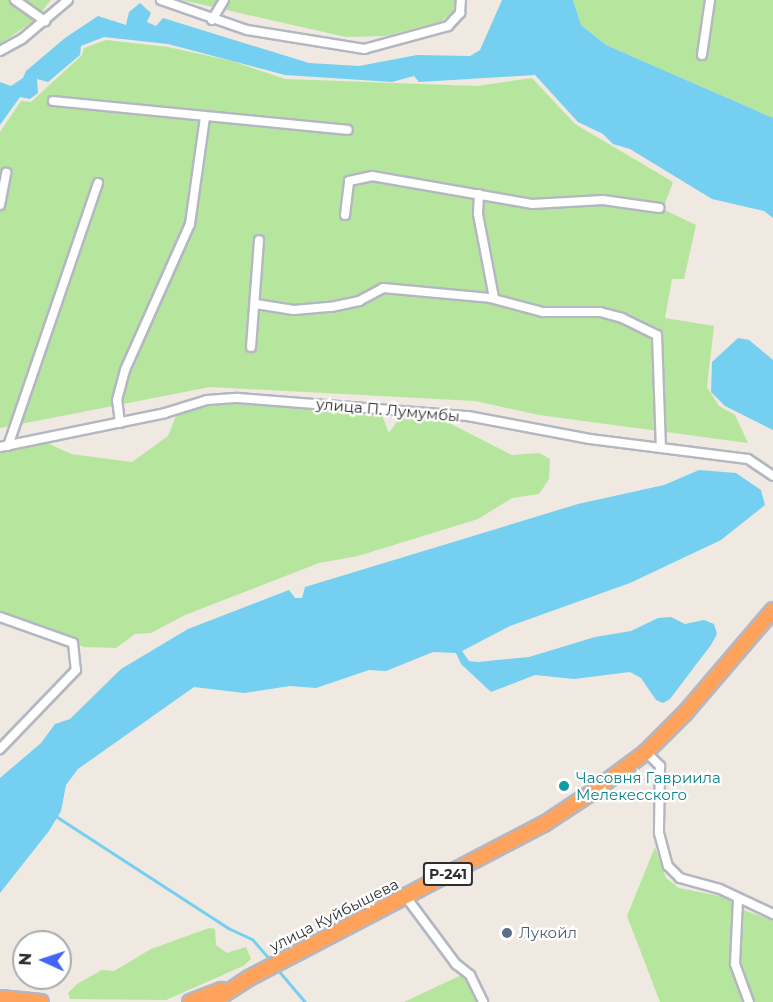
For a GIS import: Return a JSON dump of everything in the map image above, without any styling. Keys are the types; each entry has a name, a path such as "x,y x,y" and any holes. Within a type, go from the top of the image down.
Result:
{"highway":[{"name":"улица Куйбышева","path":"212,1002 243,981 544,824 646,752 697,700 773,609"},
{"name":"Р-241","path":"190,1002 243,981"},
{"path":"0,998 41,1002"}],"street":[{"path":"15,0 45,21"},
{"path":"0,51 45,21 68,0"},
{"path":"161,0 212,20 272,35 364,49 448,26 460,13 461,0"},
{"path":"212,20 224,0"},
{"path":"702,55 710,0"},
{"path":"53,101 348,130"},
{"path":"120,423 117,400 125,370 190,224 205,117"},
{"path":"0,206 6,173"},
{"path":"345,215 346,187 352,178 392,177 532,204 603,200 659,208"},
{"path":"4,446 98,183"},
{"path":"479,194 478,214 494,298"},
{"path":"251,347 259,240"},
{"path":"256,304 294,310 331,307 359,301 383,288 494,298 543,312 610,314 651,330 659,343 661,447"},
{"name":"улица П. Лумумбы","path":"4,446 120,423 207,400 238,398 468,416 748,459 773,477"},
{"path":"0,617 73,643 76,670 0,749"},
{"path":"646,752 660,766 659,833 668,866 680,878 720,890 773,914"},
{"path":"406,897 448,954 470,975 483,1002"},
{"path":"738,900 735,964 749,1002"}],"green space":[{"path":"0,0 51,0 35,20 0,44"},
{"path":"182,0 456,0 453,11 442,21 386,36 346,37"},
{"path":"573,0 773,0 773,118 606,45 581,25"},
{"path":"106,40 168,47 232,61 285,79 477,86 532,78 575,124 673,182 663,209 696,225 684,279 672,279 665,318 714,326 707,387 719,406 735,415 748,443 539,415 475,401 210,387 0,428 0,132 21,101 31,102 82,55 84,48"},
{"path":"238,401 381,413 389,433 402,414 439,418 512,455 539,453 550,459 549,479 539,494 512,498 478,519 358,556 319,563 185,615 151,633 135,634 116,648 84,647 0,615 0,450 43,441 71,454 132,462 168,436 177,413 207,403"},
{"path":"655,847 666,878 679,888 724,897 746,911 773,920 773,1002 660,1002 627,916"},
{"path":"209,928 215,929 216,945 227,953 246,947 251,959 243,966 166,1000 70,999 68,993 77,984 102,970 114,971 151,949"},
{"path":"472,970 489,1002 404,1002"}],"water":[{"path":"502,0 573,0 581,25 606,45 773,118 773,218 764,211 712,199 630,149 613,144 603,134 578,122 535,75 419,82 414,76 392,82 285,75 168,44 104,37 81,46 80,55 48,82 37,79 38,93 30,99 20,97 0,125 0,82 11,86 23,78 26,71 65,38 98,16 126,25 129,12 140,3 151,13 147,22 156,26 163,18 309,63 359,66 417,55 470,56 480,50"},
{"path":"738,338 749,340 773,360 773,430 725,406 711,392 712,362"},
{"path":"699,470 736,473 761,490 765,505 721,540 630,583 510,626 462,651 469,661 478,662 529,657 595,637 631,631 658,618 671,617 685,624 704,620 714,624 717,634 711,645 670,699 663,703 656,700 641,678 630,672 574,679 535,675 491,692 461,664 456,653 433,652 386,671 369,670 316,688 290,686 244,693 194,687 78,769 66,785 61,811 49,831 0,893 0,778 41,743 55,724 70,719 121,669 188,629 289,590 295,598 302,598 305,587 578,504 664,485"}],"waterway":[{"path":"57,817 228,928 252,939 271,961"},
{"path":"277,969 305,1002"}],"place":[{"name":"Часовня Гавриила Мелекесского","path":"564,786"},
{"name":"Лукойл","path":"507,933"}]}
